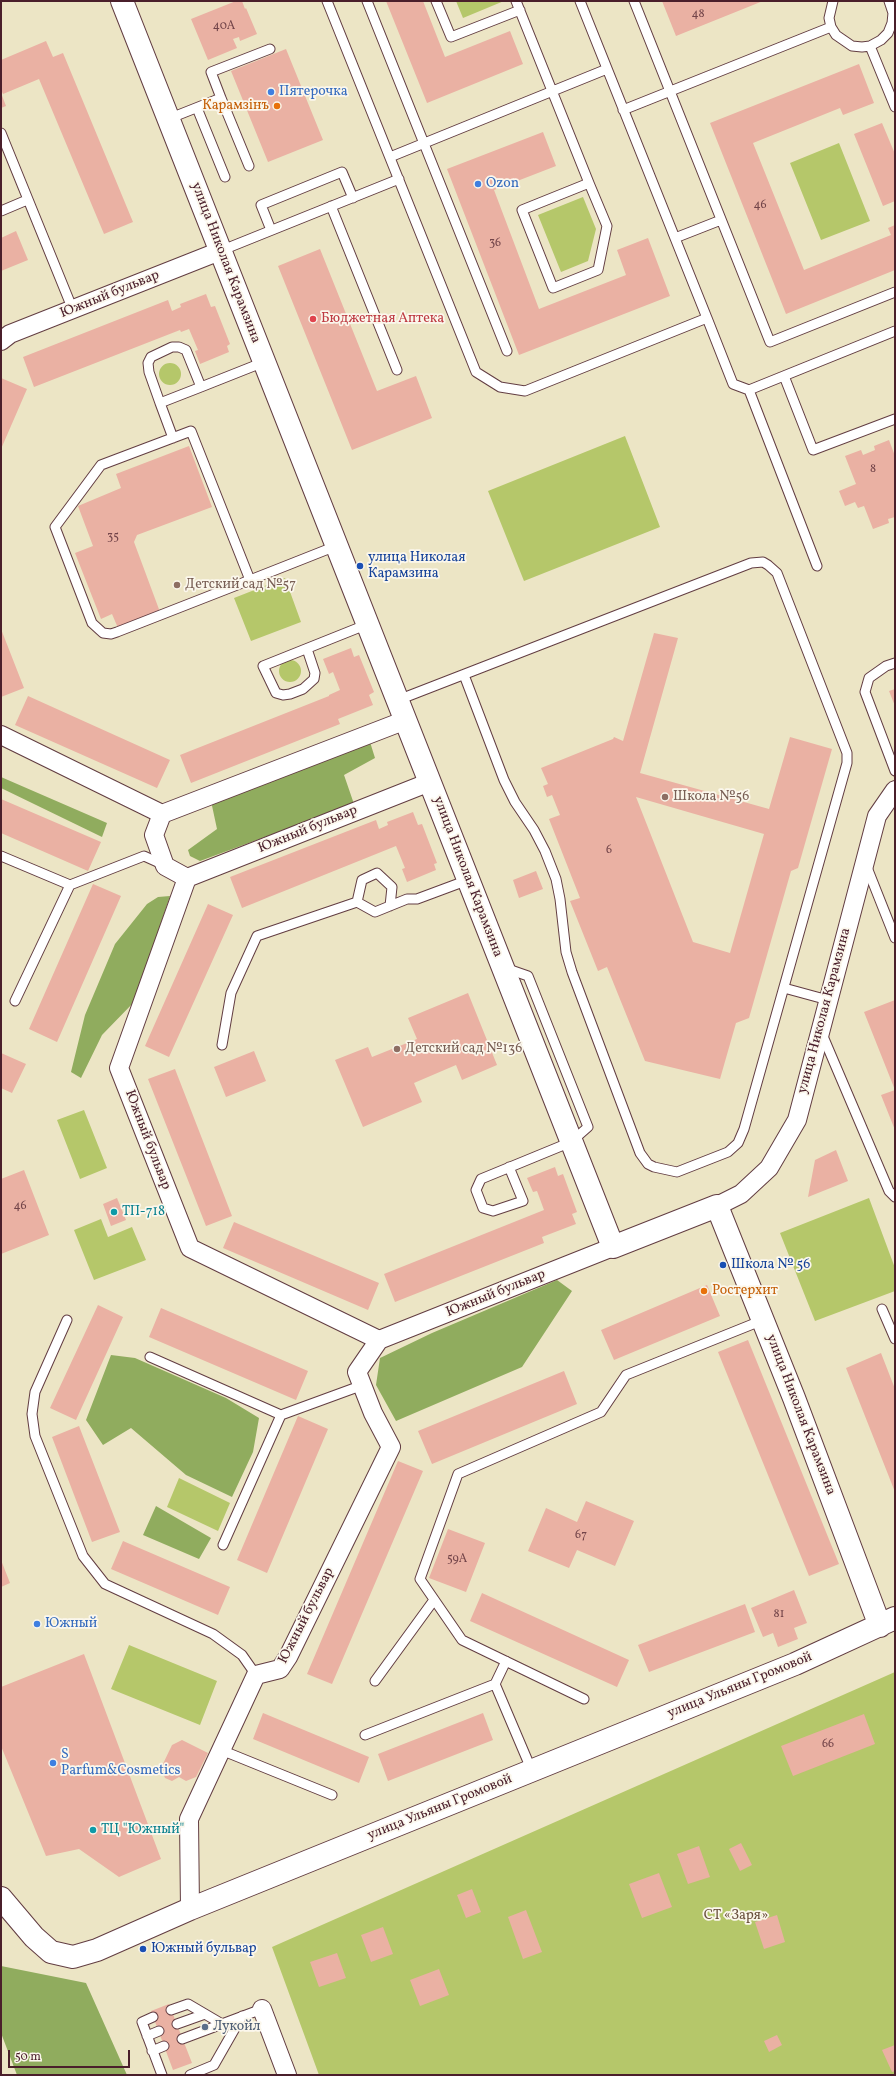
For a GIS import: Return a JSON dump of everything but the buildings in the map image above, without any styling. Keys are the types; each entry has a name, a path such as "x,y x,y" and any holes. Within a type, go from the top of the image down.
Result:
{"street":[{"name":"улица Николая Карамзина","path":"122,1 613,1247 717,1206 741,1194 756,1182 769,1168 782,1148 797,1120 877,816 895,790"},
{"name":"Южный бульвар","path":"1,341 10,334 220,251"},
{"path":"187,878 165,866 154,835 162,814 402,710"},
{"path":"1,735 162,814"},
{"name":"Южный бульвар","path":"379,1340 190,1248 119,1068 187,878 430,782"},
{"name":"улица Николая Карамзина","path":"717,1206 887,1622"},
{"name":"Южный бульвар","path":"256,1675 280,1669 288,1658 391,1447 373,1413 357,1372 379,1340 613,1247"},
{"name":"улица Ульяны Громовой","path":"1,1898 34,1937 51,1952 73,1957 97,1950 190,1909 795,1664 887,1622"},
{"path":"190,1909 189,1819 256,1675"},
{"path":"262,2009 287,2075"}],"lane":[{"path":"327,1 476,372 500,387 525,391 707,318"},
{"path":"367,1 507,351"},
{"path":"436,1 451,37 518,5 552,91 589,183 606,226 598,270 553,288 522,210 589,183"},
{"path":"580,1 733,384 749,390 895,331"},
{"path":"634,1 770,342 895,292"},
{"path":"833,1 829,18 831,27 836,36 852,46 870,46 881,40 888,32 892,23 892,2"},
{"path":"623,110 831,27"},
{"path":"870,46 895,107"},
{"path":"249,166 211,72 270,49"},
{"path":"390,157 607,69"},
{"path":"168,119 222,98"},
{"path":"197,108 225,177"},
{"path":"1,133 73,310"},
{"path":"271,230 261,205 342,172 352,198"},
{"path":"220,251 399,180"},
{"path":"1,211 28,200"},
{"path":"331,206 397,370"},
{"path":"675,238 721,220"},
{"path":"174,438 148,372 148,363 151,357 172,347 179,347 186,350 201,387"},
{"path":"160,403 264,362"},
{"path":"784,376 813,450 895,419"},
{"path":"749,390 817,566"},
{"path":"250,580 191,431 101,466 55,527 92,623 103,633 117,632 250,580 336,546"},
{"path":"402,710 464,674 751,563 763,562 773,569 779,578 848,758 744,1129 738,1143 728,1152 677,1172 662,1170 648,1164 640,1153 572,972 566,952 560,899 556,879 545,851 515,802 504,780 464,674"},
{"path":"307,649 315,673 314,680 303,689 290,694 283,695 276,693 263,666 368,624"},
{"path":"895,663 869,678 865,692 895,771"},
{"path":"16,1001 70,885 144,856 154,835"},
{"path":"1,856 70,885"},
{"path":"144,856 165,866"},
{"path":"865,862 895,938"},
{"path":"357,902 362,880 377,873 392,887 390,906"},
{"path":"222,1045 231,992 256,936 357,902 375,912 407,899 417,900 468,880"},
{"path":"784,988 828,1000"},
{"path":"820,1031 889,1191 895,1197"},
{"path":"509,1168 523,1201 493,1211 483,1208 476,1190 481,1179 571,1142"},
{"path":"882,1309 895,1339"},
{"path":"584,1699 462,1640 420,1579 458,1474 601,1412 626,1375 764,1319"},
{"path":"67,1320 36,1392 32,1414 35,1436 83,1556 106,1584 212,1634 242,1655 256,1675"},
{"path":"150,1358 281,1415 362,1385"},
{"path":"223,1545 281,1415"},
{"path":"375,1681 434,1600"},
{"path":"365,1735 495,1684 506,1661"},
{"path":"495,1684 532,1771"},
{"path":"221,1750 332,1795"},
{"path":"171,2010 188,2004 222,2024"},
{"path":"182,2039 262,2009"},
{"path":"177,2024 205,2014"},
{"path":"190,2075 214,2065 242,2016"},
{"path":"154,2017 142,2022 162,2075"},
{"path":"147,2036 159,2031"},
{"path":"152,2051 164,2046"}],"green space":[{"path":"456,1 504,1 463,18"},
{"path":"839,143 870,221 821,240 790,163"},
{"path":"583,197 596,229 588,261 561,272 538,215"},
{"path":"170,363 178,366 181,374 178,382 170,385 162,382 159,374 162,366"},
{"path":"625,436 660,527 524,581 488,491"},
{"path":"285,578 301,622 251,641 234,598"},
{"path":"290,660 298,663 301,671 298,679 290,682 282,679 279,671 282,663"},
{"path":"370,742 375,758 344,775 354,804 200,861 190,856 188,850 217,829 211,801"},
{"path":"1,777 107,823 102,837 1,788"},
{"path":"170,896 135,1001 102,1035 81,1078 71,1072 85,1015 115,944 147,904 158,897"},
{"path":"84,1110 107,1168 80,1179 57,1120"},
{"path":"869,1198 895,1268 895,1291 815,1321 780,1233"},
{"path":"101,1219 108,1237 132,1227 146,1260 94,1280 74,1230"},
{"path":"557,1280 572,1291 522,1367 396,1421 376,1385 380,1358 432,1333"},
{"path":"111,1355 135,1358 226,1398 259,1418 253,1452 232,1497 186,1475 131,1428 103,1445 86,1420"},
{"path":"179,1478 230,1503 218,1531 167,1507"},
{"path":"156,1506 211,1538 199,1559 143,1535"},
{"path":"129,1645 217,1681 200,1725 111,1689"},
{"name":"СТ «Заря»","path":"895,1672 895,2075 319,2075 272,1947"},
{"path":"1,1966 86,1983 127,2075 17,2075 1,2033"}],"place":[{"name":"Пятерочка","path":"271,92"},
{"name":"Карамзiнъ","path":"277,106"},
{"name":"Ozon","path":"478,184"},
{"name":"Бюджетная Аптека","path":"313,319"},
{"name":"улица Николая Карамзина","path":"360,566"},
{"name":"Детский сад №57","path":"177,585"},
{"name":"Школа №56","path":"665,797"},
{"name":"Детский сад №136","path":"397,1049"},
{"name":"ТП-718","path":"114,1212"},
{"name":"Школа № 56","path":"723,1265"},
{"name":"Ростерхит","path":"704,1291"},
{"name":"Южный","path":"37,1624"},
{"name":"S Parfum&Cosmetics","path":"53,1763"},
{"name":"ТЦ \"Южный\"","path":"93,1830"},
{"name":"Южный бульвар","path":"143,1949"},
{"name":"Лукойл","path":"205,2027"}]}
